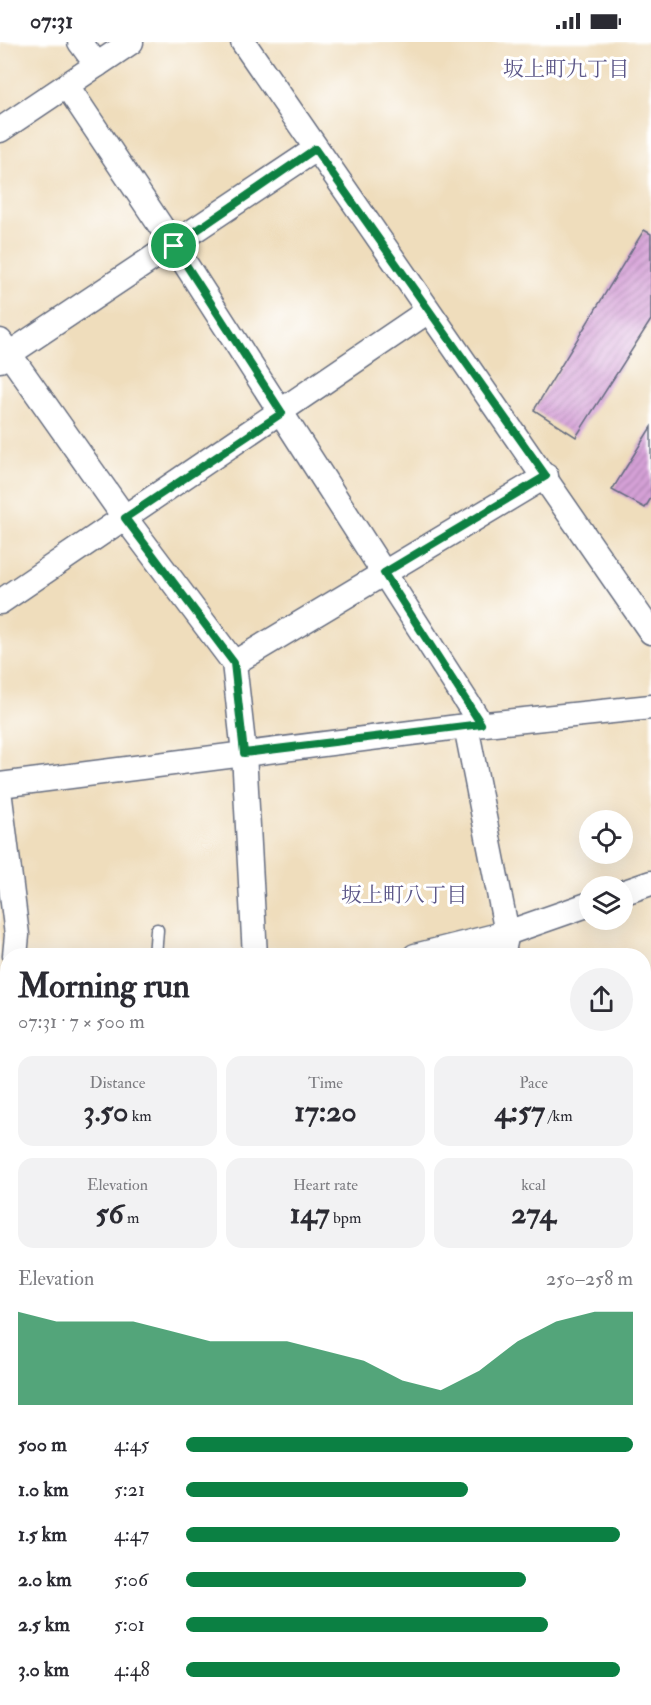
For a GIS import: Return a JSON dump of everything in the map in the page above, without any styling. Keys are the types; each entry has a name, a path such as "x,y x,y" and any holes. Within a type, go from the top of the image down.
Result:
{"street":[{"path":"80,42 97,65"},
{"path":"0,130 131,42"},
{"path":"243,42 428,311 546,476 651,632"},
{"path":"67,86 174,246 384,573 474,725 504,944"},
{"path":"255,948 244,753 234,663 3,352 174,246 315,149"},
{"path":"0,602 282,413 428,311"},
{"path":"234,663 546,476"},
{"path":"0,785 474,725 651,707"},
{"path":"0,798 17,935 16,948"},
{"path":"633,889 651,883"},
{"path":"474,948 504,944 579,909"}],"lane":[{"path":"156,948 157,930"}],"building":[{"path":"644,230 651,234 651,320 576,437 534,410"},
{"path":"651,427 651,498 645,508 612,490"}],"district":[{"name":"坂上町九丁目","path":"566,69"},
{"name":"坂上町八丁目","path":"404,895"}],"route":[{"path":"315,149 546,476 384,573 481,724 244,753 234,663 125,518 282,413 174,246 315,149"}]}
